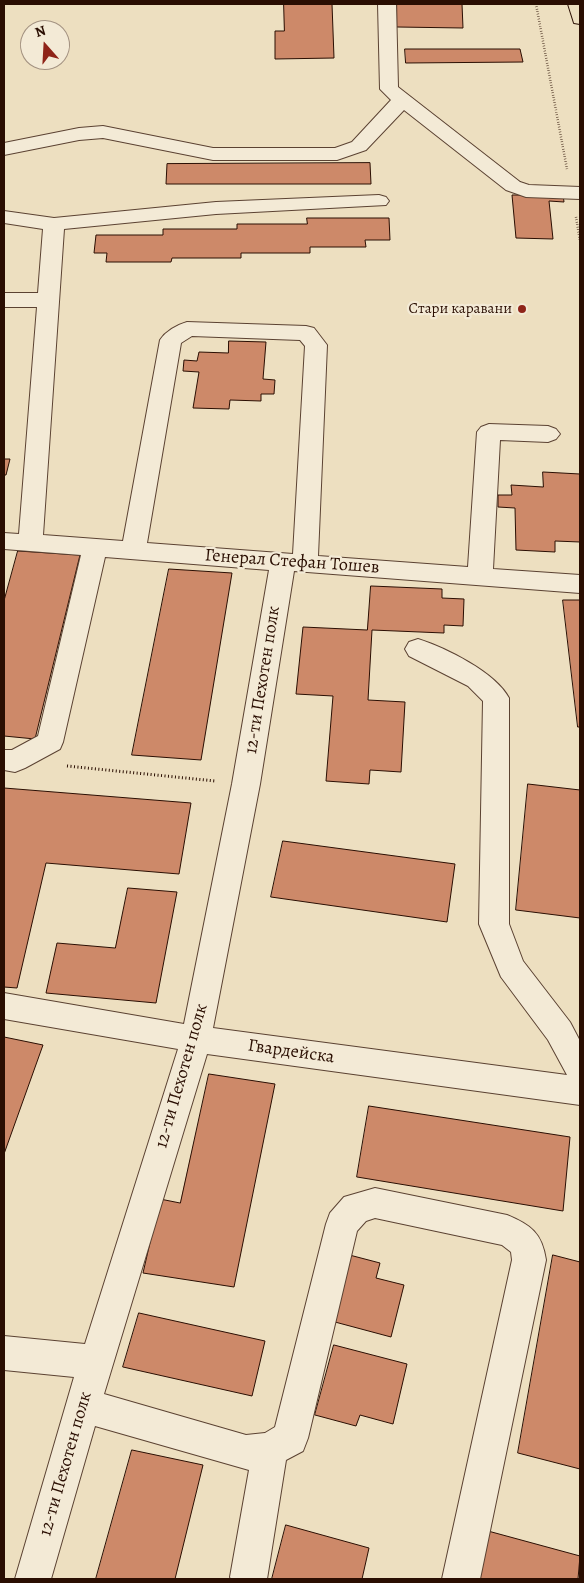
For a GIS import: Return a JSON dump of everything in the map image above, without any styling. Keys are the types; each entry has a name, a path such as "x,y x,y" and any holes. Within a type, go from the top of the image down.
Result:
{"main road":[{"path":"577,4 580,19"}],"street":[{"path":"388,4 389,89 514,186 526,191 576,193"},
{"path":"4,149 79,134 103,132 213,154 337,154 359,146 403,100"},
{"path":"4,217 54,224 216,208 379,201"},
{"path":"30,543 54,224"},
{"path":"4,300 47,300"},
{"name":"12-ти Пехотен полк","path":"33,1579 97,1362 196,1040 246,784 294,562 316,345 306,334 187,329 171,340 134,550"},
{"path":"480,576 489,432 548,434"},
{"name":"Генерал Стефан Тошев","path":"4,541 580,584"},
{"path":"9,760 50,742 95,548"},
{"path":"418,650 477,679 496,698 494,924 511,968 559,1031 580,1070"},
{"name":"Гвардейска","path":"4,1006 196,1040 580,1091"},
{"path":"84,1405 246,1453 270,1450 290,1438 342,1224 356,1208 375,1203 507,1231 519,1237 527,1245 528,1260 461,1579"},
{"path":"4,1353 97,1362"},
{"path":"249,1577 270,1450"}],"path":[{"path":"536,4 576,193 580,241"},
{"path":"9,760 246,784"}],"building":[{"path":"284,4 332,4 334,58 275,59 275,31 284,31"},
{"path":"397,4 462,4 463,28 397,27"},
{"path":"405,49 520,49 523,62 406,63"},
{"path":"370,163 371,184 166,184 167,164"},
{"path":"562,187 564,202 549,201 553,239 516,238 512,195 539,195"},
{"path":"307,218 389,218 390,240 365,240 366,247 310,247 310,253 241,253 241,258 172,258 171,262 106,262 107,253 94,253 96,235 163,235 163,229 237,229 237,224 307,224"},
{"path":"229,341 266,342 263,379 275,380 274,394 261,394 261,401 230,400 229,409 193,408 199,372 183,371 184,360 197,361 199,352 228,353"},
{"path":"4,459 10,459 6,475 4,475"},
{"path":"543,472 580,474 580,542 555,541 555,552 516,550 515,508 498,507 498,495 512,495 511,485 543,487"},
{"path":"18,551 80,555 35,739 4,736 4,601"},
{"path":"169,569 232,573 201,760 132,755"},
{"path":"371,586 442,589 442,598 464,599 463,626 444,625 444,633 372,630 368,700 405,702 401,772 370,770 369,784 326,781 333,696 296,694 303,627 367,630"},
{"path":"563,600 580,600 580,727 578,727"},
{"path":"528,784 580,790 580,918 516,910"},
{"path":"4,788 191,803 179,874 46,863 17,988 4,987"},
{"path":"283,841 455,864 447,922 271,897"},
{"path":"128,888 177,892 156,1003 46,993 57,943 115,948"},
{"path":"4,1037 43,1045 4,1154"},
{"path":"209,1074 275,1084 234,1287 143,1273 160,1199 180,1203"},
{"path":"369,1106 570,1137 563,1211 357,1177"},
{"path":"338,1252 380,1263 376,1278 404,1285 391,1337 320,1318"},
{"path":"553,1255 580,1262 580,1469 518,1453"},
{"path":"139,1313 265,1341 252,1396 123,1367"},
{"path":"334,1345 407,1364 393,1424 360,1415 356,1426 315,1415"},
{"path":"132,1450 203,1465 175,1579 96,1579"},
{"path":"286,1525 369,1548 362,1579 272,1579"},
{"path":"488,1531 580,1556 578,1579 479,1579"}],"place":[{"name":"Стари каравани","path":"522,309"}]}
